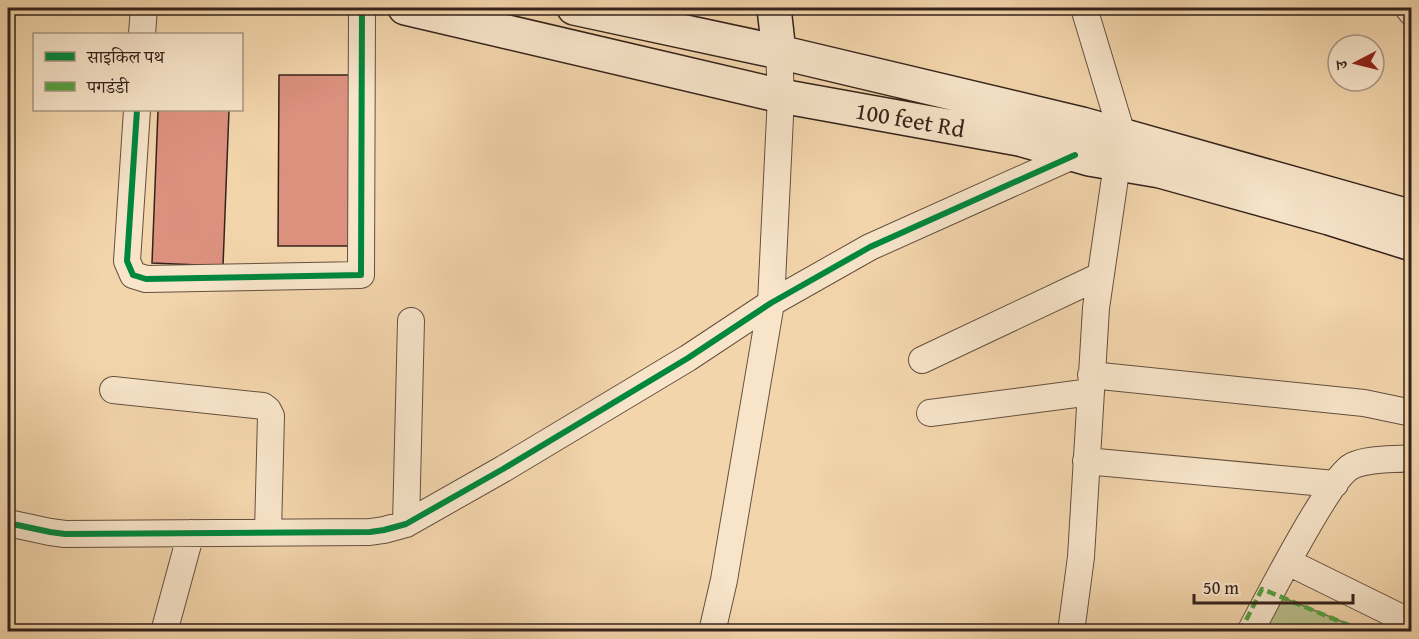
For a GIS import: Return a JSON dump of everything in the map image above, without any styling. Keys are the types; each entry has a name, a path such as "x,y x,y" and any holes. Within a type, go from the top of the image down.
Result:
{"main road":[{"name":"100 feet Rd","path":"405,8 781,96 1019,139 1075,155 1120,149 1160,171 1329,218 1412,244"},
{"path":"574,8 779,52 1120,149 1412,217"},
{"path":"774,8 779,52"}],"street":[{"path":"142,33 144,8"},
{"path":"137,111 126,261 133,275 146,279 361,275 362,8"},
{"path":"1071,632 1081,558 1096,308 1120,149 1084,8"},
{"path":"1408,8 1412,13"},
{"path":"713,631 724,580 771,303 781,96 779,52"},
{"path":"8,523 65,534 370,532 384,531 406,524 503,469 688,358 771,303 870,247 1075,155"},
{"path":"922,360 1101,276"},
{"path":"406,524 411,321"},
{"path":"930,414 1091,384 1364,403 1412,413"},
{"path":"113,390 263,406 268,410 271,416 268,532"},
{"path":"1250,632 1288,562 1335,484 1350,466 1412,458"},
{"path":"1086,461 1335,484"},
{"path":"164,632 191,533"},
{"path":"1288,562 1410,622"}],"green space":[{"path":"1262,589 1365,631 1240,632"}],"building":[{"path":"279,75 353,75 353,246 278,246"},
{"path":"158,111 229,111 223,266 152,263"}],"marked path":[{"path":"1240,632 1262,589 1365,632"}],"cycle path":[{"path":"137,111 127,261 133,275 146,279 361,275 362,8"},
{"path":"8,523 65,534 370,532 406,524 503,469 688,358 771,303 870,247 1075,155"}]}
